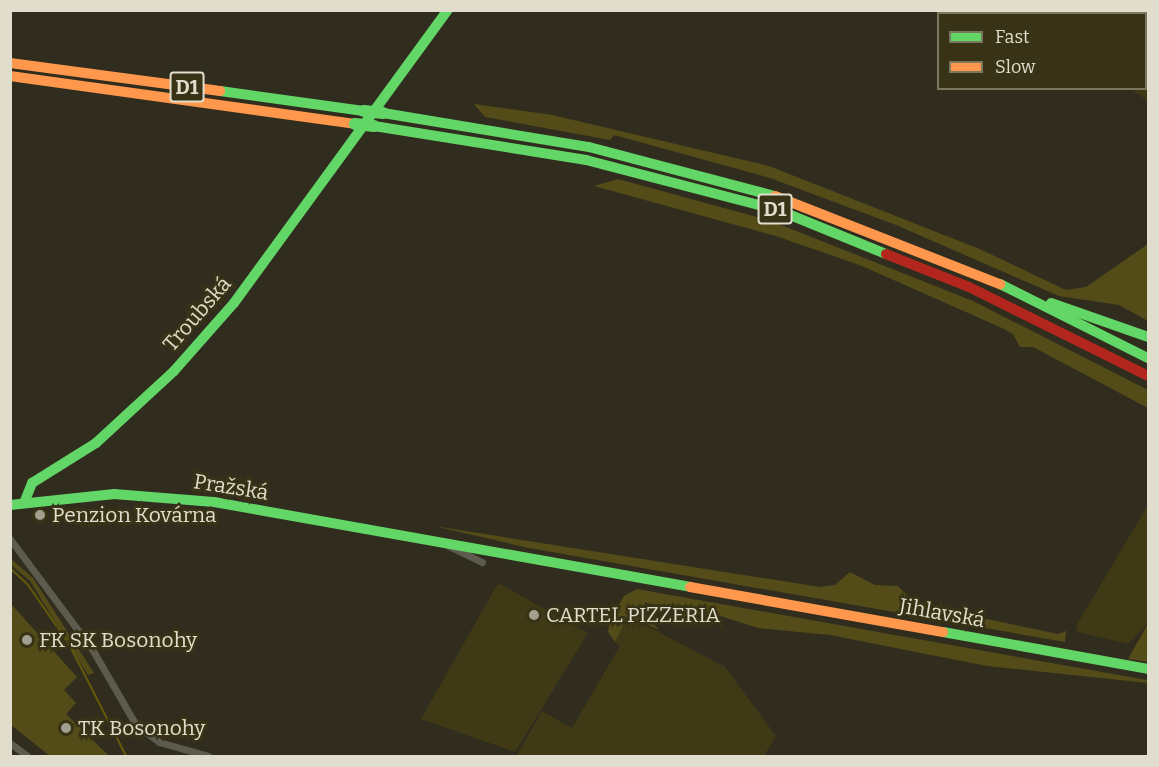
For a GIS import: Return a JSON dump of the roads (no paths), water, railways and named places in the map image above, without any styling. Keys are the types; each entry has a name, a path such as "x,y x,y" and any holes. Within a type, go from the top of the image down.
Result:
{"main road":[{"name":"Troubská","path":"24,503 32,483 88,449 174,371 286,238 448,10"},
{"name":"D1","path":"10,63 370,118 586,160 778,210 969,287 1149,376"},
{"name":"D1","path":"10,76 355,124 383,114 579,145 719,178 835,215 992,280 1149,358"},
{"path":"992,280 1149,337"},
{"name":"Pražská","path":"10,506 114,494 157,496 445,543 729,594"},
{"name":"Jihlavská","path":"729,594 1149,669"}],"street":[{"path":"10,539 92,650 136,725 159,742 208,756"},
{"name":"Pražská","path":"445,543 462,556 482,562"},
{"path":"10,743 27,756"}],"waterway":[{"path":"10,568 28,585 69,644 126,756"}],"place":[{"name":"Penzion Kovárna","path":"40,515"},
{"name":"CARTEL PIZZERIA","path":"534,615"},
{"name":"FK SK Bosonohy","path":"27,640"},
{"name":"TK Bosonohy","path":"66,728"}]}
